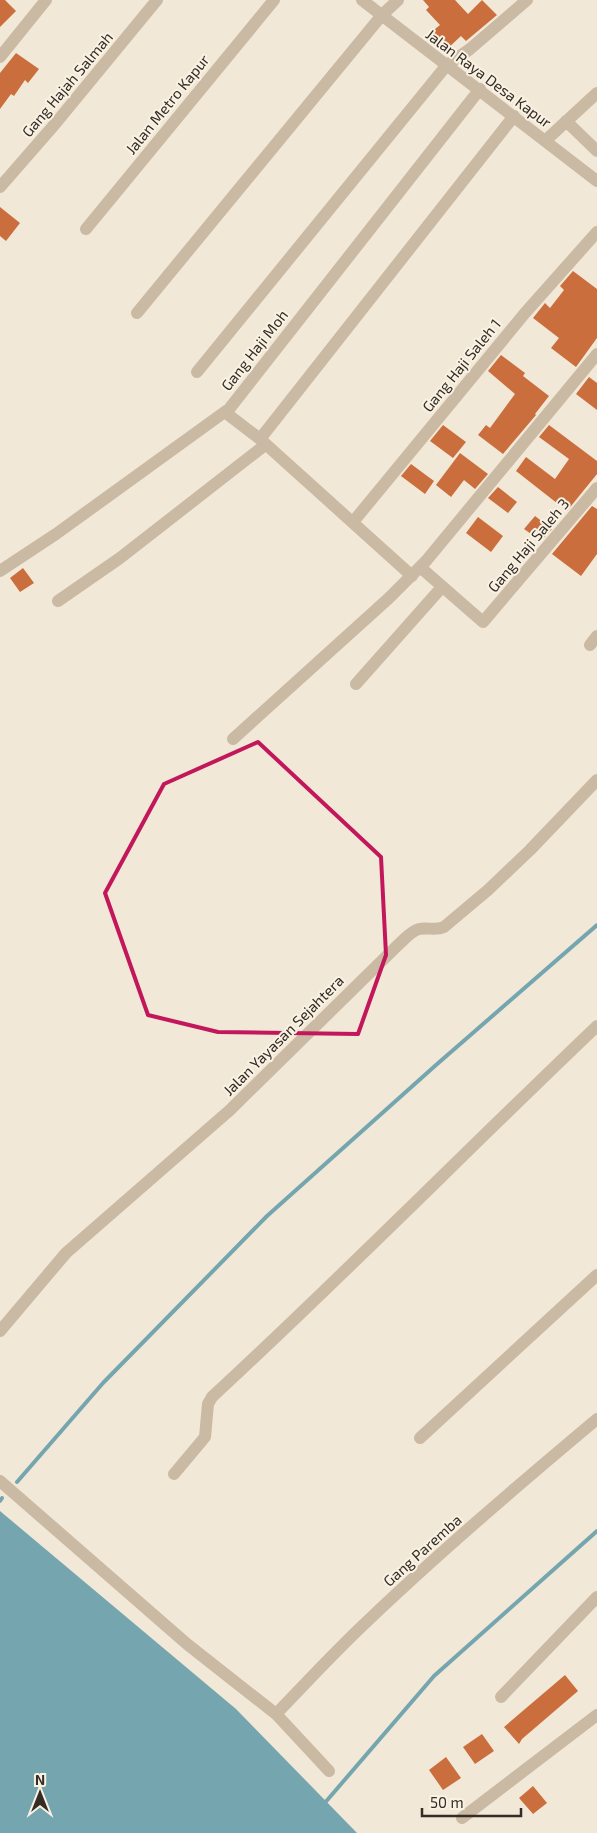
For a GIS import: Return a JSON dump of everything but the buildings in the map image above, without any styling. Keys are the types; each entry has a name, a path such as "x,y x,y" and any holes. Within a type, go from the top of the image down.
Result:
{"street":[{"path":"0,57 46,0"},
{"name":"Gang Hajah Salmah","path":"0,187 157,0"},
{"name":"Jalan Metro Kapur","path":"86,229 274,0"},
{"name":"Jalan Raya Desa Kapur","path":"362,0 597,181"},
{"path":"137,313 382,16 398,0"},
{"path":"197,372 446,66 470,49 528,0"},
{"name":"Gang Haji Moh","path":"0,571 56,534 226,413 480,89"},
{"path":"545,140 597,93"},
{"path":"58,601 120,558 263,442 514,116"},
{"path":"566,121 597,151"},
{"name":"Gang Haji Saleh 1","path":"353,522 525,313 597,232"},
{"path":"233,739 416,571 470,509 597,354"},
{"path":"226,413 263,442 353,522 416,571 442,587 356,684"},
{"name":"Gang Haji Saleh 3","path":"442,587 483,622 597,488"},
{"name":"Jalan Yayasan Sejahtera","path":"0,1331 66,1253 230,1110 399,944 416,930 439,930 450,922 488,890 530,850 597,780"},
{"path":"174,1474 205,1437 208,1404 212,1397 357,1260 481,1137 597,1026"},
{"path":"420,1438 597,1275"},
{"name":"Gang Paremba","path":"276,1714 358,1630 397,1594 510,1492 597,1419"},
{"path":"0,1480 187,1644 276,1714 329,1771"},
{"path":"501,1697 597,1598"},
{"path":"462,1818 597,1715"}],"highlighted area":[{"path":"258,742 381,857 386,955 358,1034 218,1032 148,1015 105,893 164,784"}],"water":[{"path":"0,1511 236,1709 357,1833 0,1833"}],"waterway":[{"path":"17,1482 103,1383 267,1216 597,925"},
{"path":"323,1805 434,1676 597,1531"}]}
